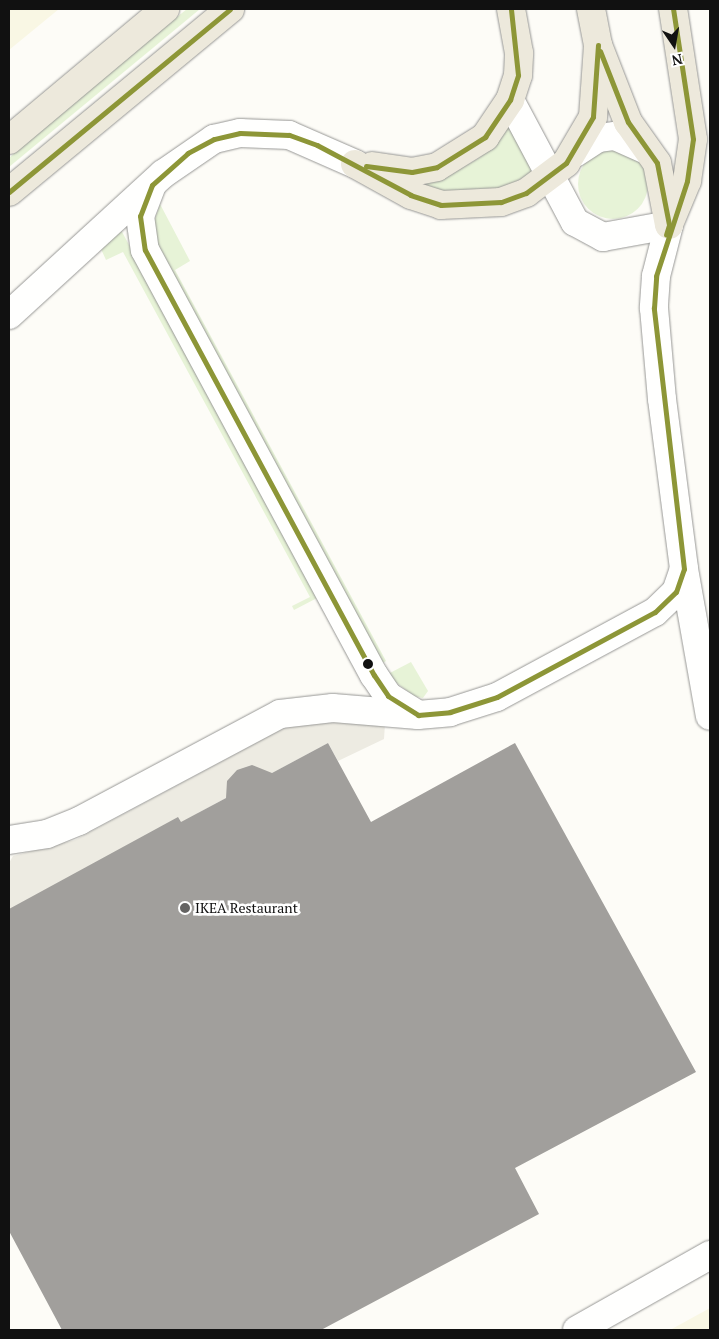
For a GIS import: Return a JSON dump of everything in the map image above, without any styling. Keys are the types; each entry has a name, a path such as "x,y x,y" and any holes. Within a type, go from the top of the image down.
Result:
{"main road":[{"path":"9,140 165,9"},
{"path":"9,192 230,9"},
{"path":"355,164 412,172 437,167 485,137 510,100 520,53 511,9"},
{"path":"591,9 598,45 628,122 647,150 662,178 669,225"},
{"path":"669,225 687,181 694,139 673,9"},
{"path":"355,164 411,195 441,205 502,202 551,177 575,153 593,117 598,45"}],"lane":[{"path":"510,100 570,215 588,232 620,236 669,225 656,276 654,308 684,569 710,716"},
{"path":"9,315 188,153 214,139 240,133 289,136 355,164"},
{"path":"575,153 598,138 615,136 647,150"},
{"path":"152,185 140,216 145,250 374,675 388,696 418,714"},
{"path":"9,840 46,834 79,821 280,714 333,708 418,714 450,712 497,697 655,612 676,592 684,569"},
{"path":"577,1330 710,1255"}],"shaded area":[{"path":"9,9 59,9 9,50"},
{"path":"337,720 385,724 384,739 338,761 328,743 198,813 208,833 9,939 9,863 13,856 75,840 284,728"},
{"path":"710,1308 710,1330 670,1330"}],"green space":[{"path":"187,9 200,9 9,167 9,158 70,103"},
{"path":"509,127 534,172 496,192 462,196 416,188 420,181 451,174 479,158"},
{"path":"613,149 632,155 642,165 648,184 642,203 632,213 613,219 594,213 584,203 578,184 584,165 594,155"},
{"path":"160,204 190,261 175,270 386,661 379,665 159,259 153,225"},
{"path":"121,230 319,597 294,610 292,606 310,597 123,252 106,260 101,249"},
{"path":"411,662 428,691 423,698 414,696 386,675"}],"building":[{"path":"328,743 371,822 515,743 696,1072 515,1168 539,1214 321,1330 62,1330 9,1231 9,909 178,817 181,822 226,798 227,781 237,770 252,765 272,773"}],"transit line":[{"path":"9,192 230,9"},
{"path":"366,166 412,172 437,167 485,137 510,100 518,75 511,9"},
{"path":"598,45 593,117 566,163 526,193 501,202 441,205 411,195 317,145 289,135 240,133 214,139 188,153 152,185 140,216 145,250 374,675 388,696 418,715 450,712 497,697 655,612 676,592 684,569 654,308 656,276 687,181 693,139 673,9"},
{"path":"600,51 628,122 657,163 669,225 666,235"}],"place":[{"name":"IKEA Restaurant","path":"185,908"}]}
